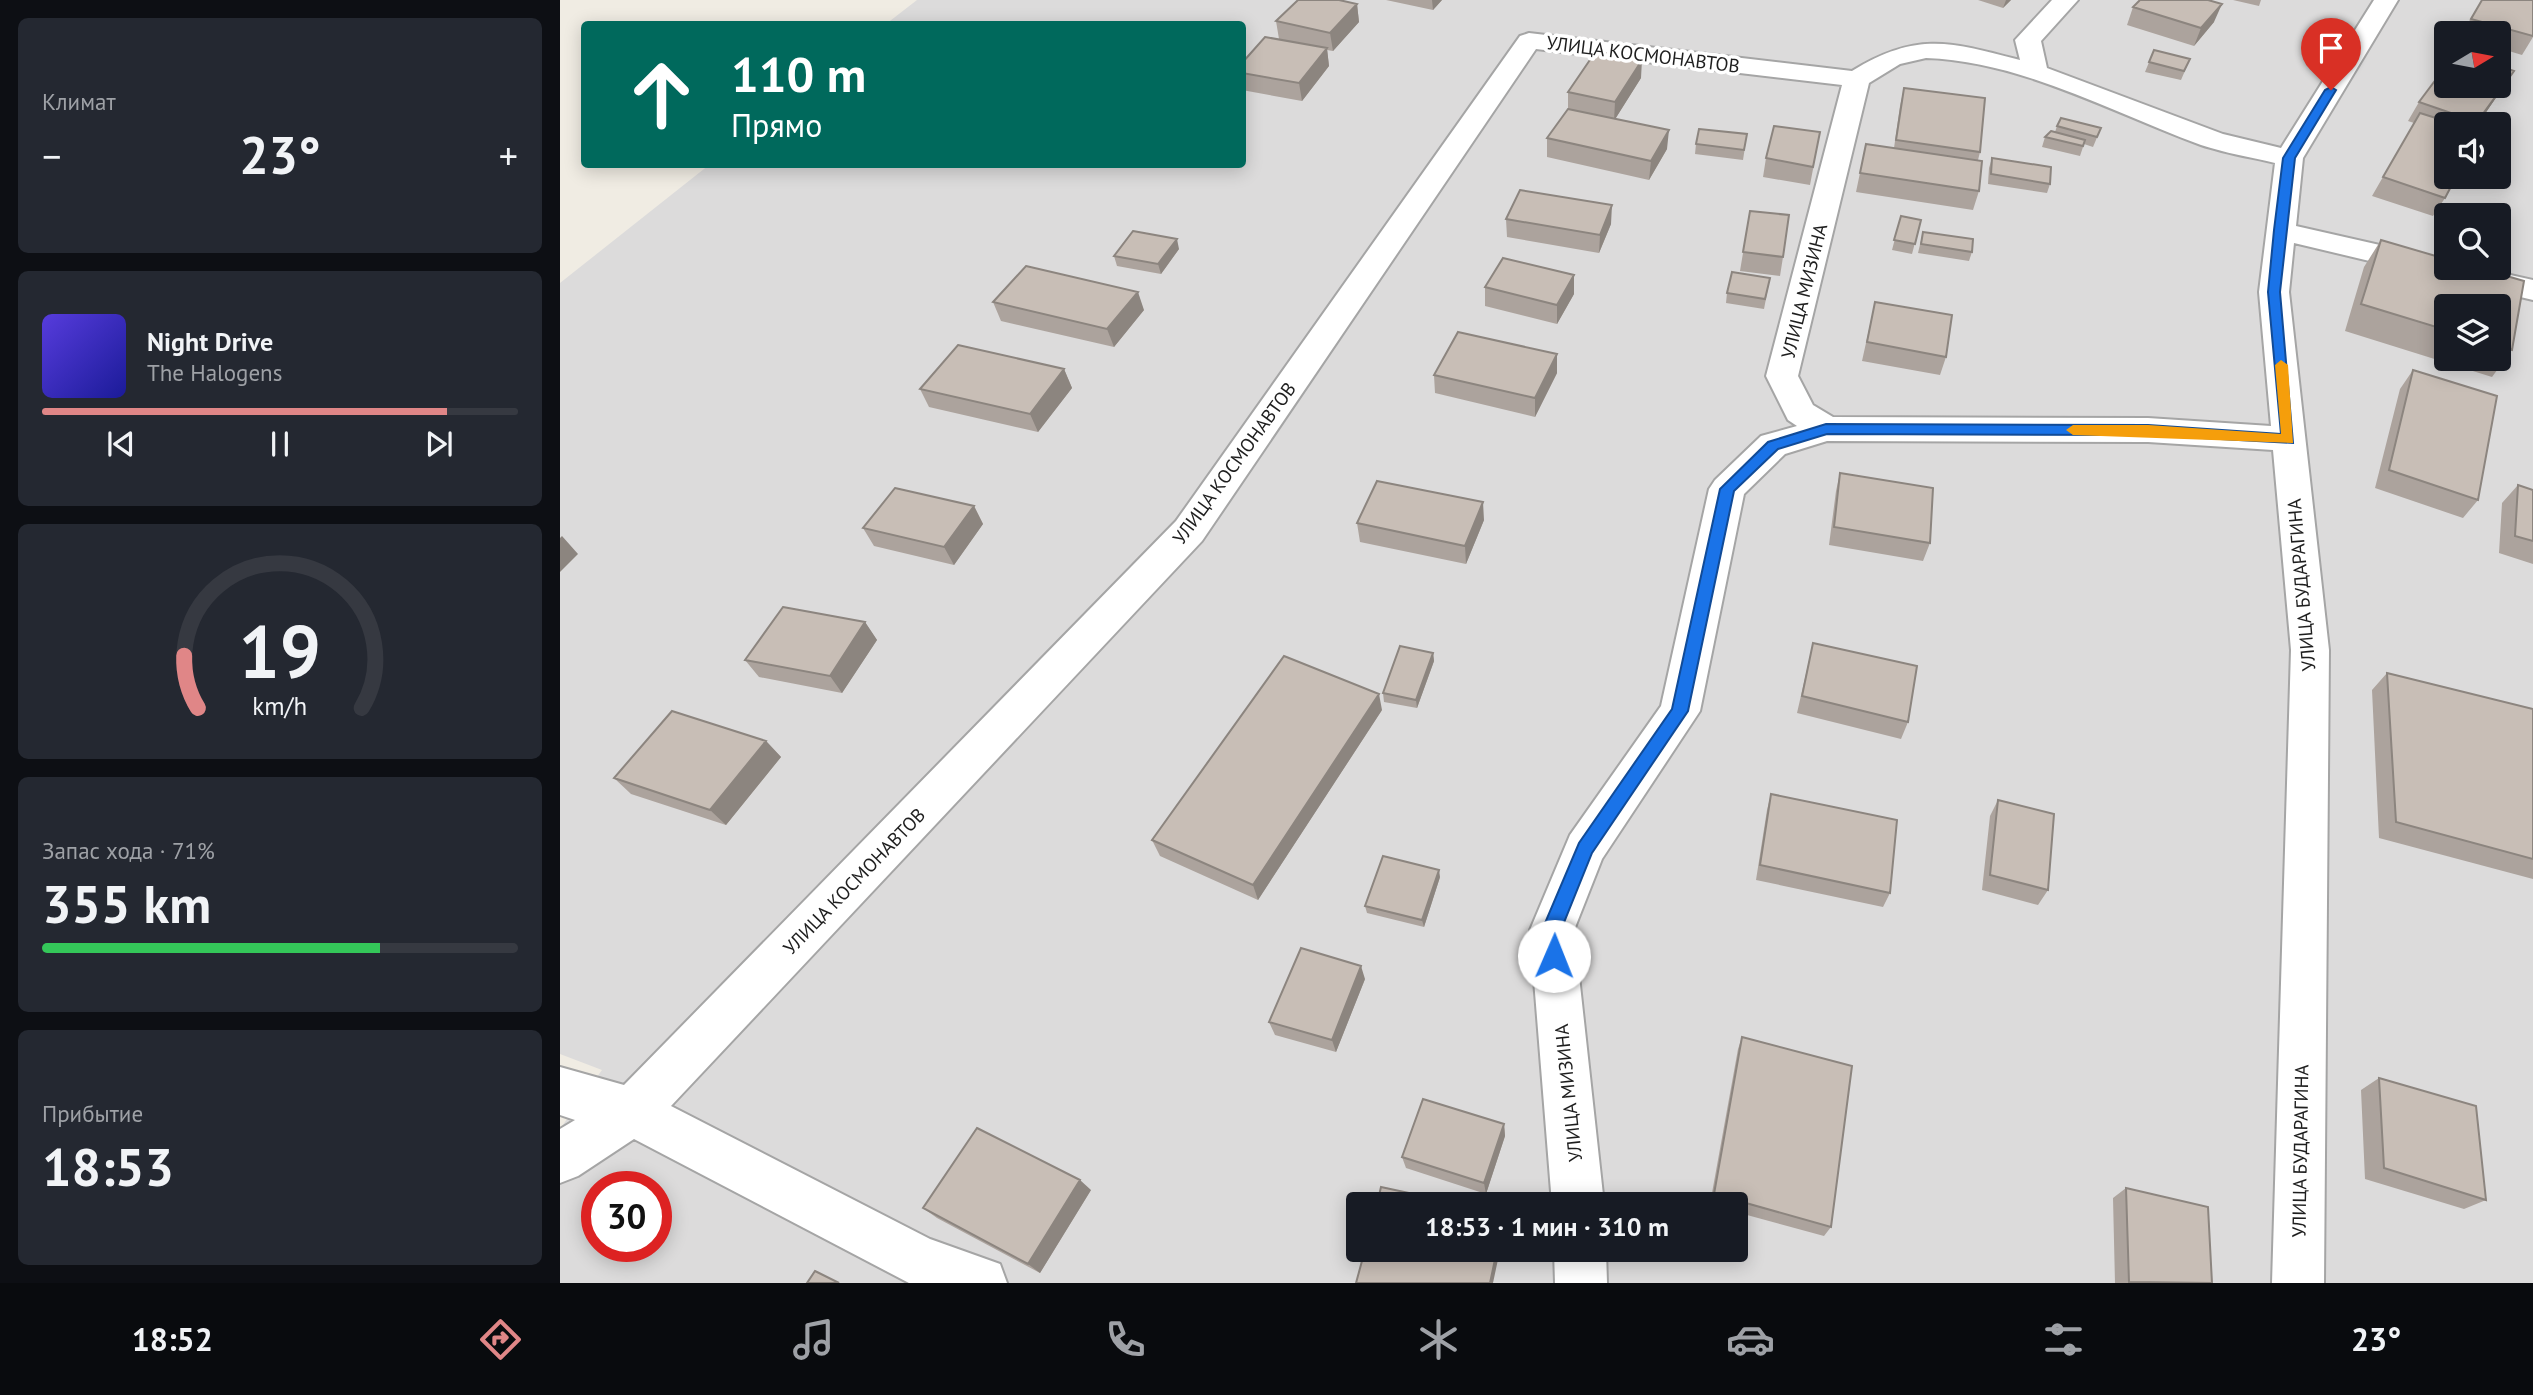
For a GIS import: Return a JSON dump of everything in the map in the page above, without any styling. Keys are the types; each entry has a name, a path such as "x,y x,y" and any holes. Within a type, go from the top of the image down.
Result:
{"street":[{"path":"2035,72 2028,40 2066,0"},
{"name":"УЛИЦА БУДАРАГИНА","path":"2298,1283 2310,650 2274,292 2289,158 2386,0"},
{"name":"УЛИЦА КОСМОНАВТОВ","path":"560,1158 632,1112 1189,531 1529,41 1857,79"},
{"path":"1857,79 1891,58 1926,50 1957,51 2035,72 2214,140 2289,158"},
{"name":"УЛИЦА МИЗИНА","path":"1826,429 1800,412 1782,376 1857,79"},
{"path":"2280,230 2533,290"},
{"path":"1826,429 2148,430 2288,439"},
{"name":"УЛИЦА МИЗИНА","path":"1577,1192 1552,930 1585,849 1680,711 1727,489 1773,445 1826,429"},
{"path":"560,1091 632,1112 919,1261 981,1283"},
{"path":"1580,1262 1581,1283"}],"shaded area":[{"path":"917,0 2533,0 2533,1283 560,1283 560,1129 602,1070 560,1054 560,283 705,168 1246,168 1246,21 890,21"}],"building":[{"path":"1298,0 1339,0 1357,4 1330,33 1276,21"},
{"path":"2140,0 2208,0 2222,4 2201,28 2133,7"},
{"path":"2482,0 2533,0 2533,36 2511,30 2511,21 2471,19"},
{"path":"1265,37 1327,48 1299,83 1246,74 1246,58"},
{"path":"2154,50 2190,59 2184,71 2149,62"},
{"path":"1596,51 1642,60 1615,102 1568,92"},
{"path":"2434,82 2434,98 2494,98 2484,112 2448,112 2419,102"},
{"path":"1904,88 1985,98 1980,152 1896,140"},
{"path":"1568,109 1669,130 1651,161 1547,138"},
{"path":"2420,113 2434,117 2434,189 2450,189 2445,198 2383,177"},
{"path":"2061,118 2101,128 2097,137 2057,126"},
{"path":"1774,126 1820,132 1813,167 1766,158"},
{"path":"1699,129 1747,134 1744,150 1696,144"},
{"path":"2051,131 2085,140 2083,146 2045,137"},
{"path":"1866,144 1982,161 1979,191 1860,173"},
{"path":"1992,158 2051,167 2050,184 1991,174"},
{"path":"1520,190 1612,205 1600,235 1506,219"},
{"path":"1750,211 1789,215 1783,257 1743,252"},
{"path":"1901,216 1921,220 1915,244 1894,240"},
{"path":"1133,231 1177,239 1158,264 1114,256"},
{"path":"1923,232 1973,239 1972,252 1921,244"},
{"path":"2381,240 2434,255 2434,280 2511,280 2511,277 2524,281 2512,350 2511,294 2434,294 2434,326 2361,304"},
{"path":"1503,258 1574,275 1557,305 1485,287"},
{"path":"1026,266 1138,292 1107,329 993,302"},
{"path":"1732,272 1770,278 1765,299 1727,293"},
{"path":"1875,302 1952,315 1946,357 1867,342"},
{"path":"1458,332 1557,354 1535,398 1434,375"},
{"path":"958,345 1064,369 1030,414 920,389"},
{"path":"2413,370 2497,396 2478,500 2389,470"},
{"path":"1840,473 1933,488 1930,543 1834,527"},
{"path":"1377,481 1483,502 1465,546 1357,523"},
{"path":"2518,485 2533,490 2533,541 2515,536"},
{"path":"895,488 974,506 944,547 863,528"},
{"path":"783,607 865,622 830,676 745,660"},
{"path":"1813,643 1917,666 1908,722 1802,696"},
{"path":"1400,646 1433,653 1416,700 1383,693"},
{"path":"1284,656 1379,694 1253,885 1152,840"},
{"path":"2387,673 2533,709 2533,859 2396,822"},
{"path":"672,711 766,741 710,810 614,778"},
{"path":"1771,794 1897,820 1890,893 1760,865"},
{"path":"1998,800 2054,814 2048,890 1990,875"},
{"path":"1383,856 1439,870 1422,920 1365,906"},
{"path":"1301,948 1361,966 1332,1040 1269,1022"},
{"path":"1742,1037 1852,1066 1831,1227 1748,1204 1748,1192 1714,1192"},
{"path":"2379,1078 2476,1106 2486,1200 2384,1168"},
{"path":"1423,1099 1504,1124 1484,1183 1402,1157"},
{"path":"977,1128 1080,1180 1028,1264 923,1208"},
{"path":"1381,1187 1404,1192 1380,1192"},
{"path":"2126,1188 2208,1207 2212,1283 2129,1282"},
{"path":"1362,1262 1494,1262 1490,1283 1356,1283"},
{"path":"815,1271 839,1283 807,1283"}],"slow traffic":[{"path":"2073,430 2148,430 2288,439 2281,365"}],"route":[{"path":"1554,956 1552,930 1585,849 1680,711 1727,489 1773,445 1826,429 2148,430 2288,439 2274,292 2280,230 2289,158 2331,90"}]}
